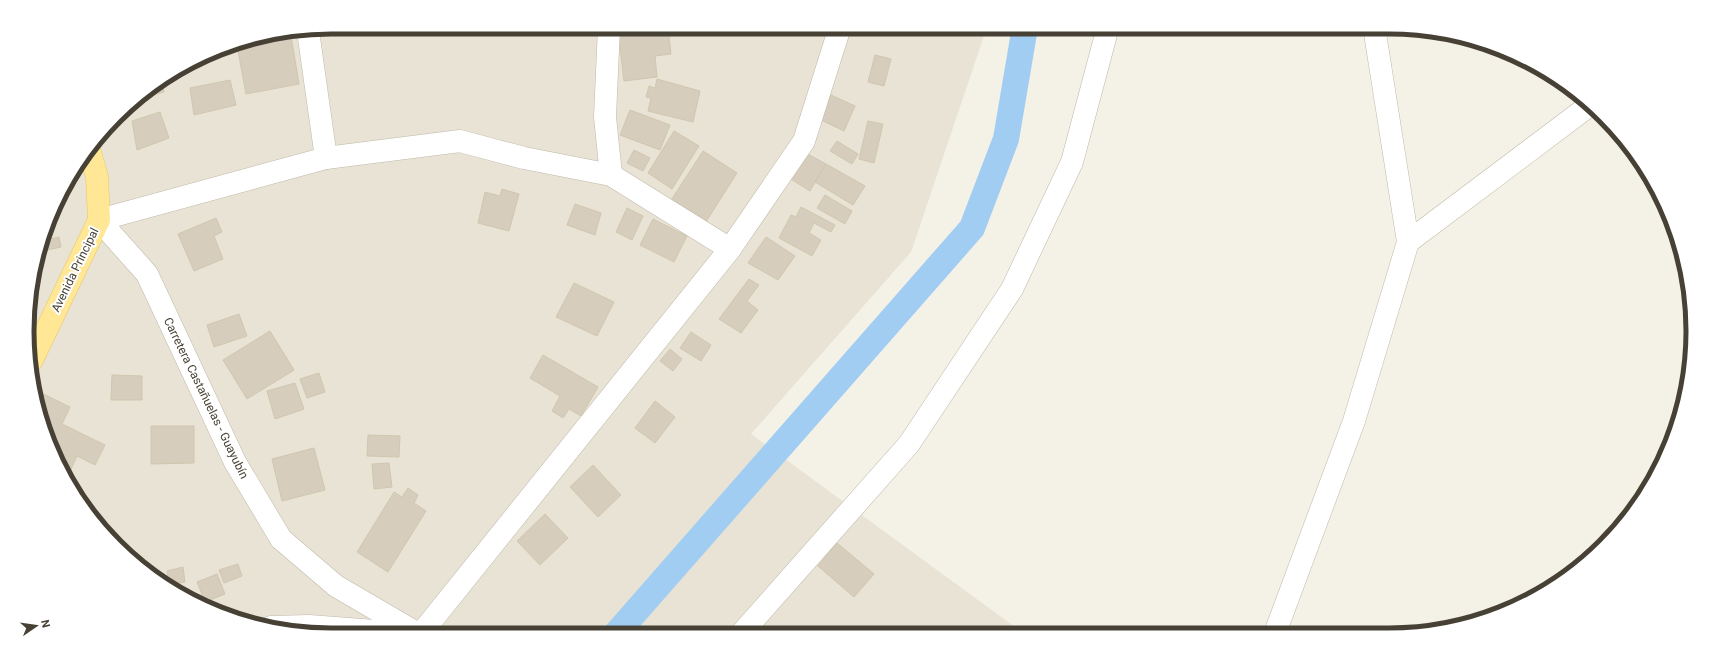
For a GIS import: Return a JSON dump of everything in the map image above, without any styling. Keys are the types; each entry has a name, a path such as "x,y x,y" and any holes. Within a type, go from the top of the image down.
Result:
{"main road":[{"name":"Avenida Principal","path":"35,353 99,220 97,177 91,156"}],"street":[{"path":"609,34 605,117 611,175"},
{"path":"426,628 730,249 804,141 838,34"},
{"path":"746,628 909,444 1012,289 1072,162 1106,34"},
{"path":"1277,628 1354,421 1408,242 1375,34"},
{"path":"309,35 326,158"},
{"path":"1408,242 1585,108"},
{"path":"99,220 326,158 460,141 524,158 611,175 730,249"},
{"name":"Carretera Castañuelas - Guayubín","path":"99,220 147,274 235,462 281,539 336,586 408,628"},
{"path":"303,626 334,628"}],"shaded area":[{"path":"331,34 985,34 911,252 751,434 1016,628 331,628 273,622 254,618 217,605 182,588 166,578 150,567 121,541 95,512 74,480 65,462 57,445 44,408 37,370 34,331 35,312 44,254 57,217 74,182 95,150 121,121 150,95 182,74 217,57 254,44 292,37"}],"building":[{"path":"618,34 669,34 671,54 655,56 657,77 624,81"},
{"path":"291,37 299,84 246,94 238,49 254,44"},
{"path":"875,55 891,59 884,86 868,82"},
{"path":"657,79 700,91 693,122 648,111 651,98 646,97 649,86 655,88"},
{"path":"230,80 236,105 194,115 190,88"},
{"path":"163,86 164,92 148,96"},
{"path":"831,95 855,106 844,131 819,119"},
{"path":"630,110 670,125 660,150 620,135"},
{"path":"160,112 169,138 137,150 132,121"},
{"path":"868,121 883,124 874,163 859,159"},
{"path":"674,131 699,146 672,189 648,173"},
{"path":"837,141 858,154 852,164 830,151"},
{"path":"634,150 650,158 643,171 627,163"},
{"path":"703,151 737,173 702,228 668,205"},
{"path":"802,151 826,164 810,191 786,176"},
{"path":"826,164 865,186 853,205 815,182"},
{"path":"502,189 519,194 509,231 478,223 485,192 500,196"},
{"path":"825,195 852,211 845,224 817,208"},
{"path":"575,204 601,213 595,235 567,225"},
{"path":"801,207 835,225 831,232 814,223 809,233 821,240 812,256 779,238 791,215 796,217"},
{"path":"627,208 643,216 632,240 616,232"},
{"path":"216,218 222,232 214,236 223,259 194,271 178,234"},
{"path":"653,219 687,236 674,262 640,245"},
{"path":"59,237 61,247 45,251 49,239"},
{"path":"766,237 795,256 778,280 748,263"},
{"path":"749,279 759,285 747,301 758,310 741,333 719,319"},
{"path":"574,283 614,302 597,336 556,317"},
{"path":"239,314 247,336 214,347 207,325"},
{"path":"270,331 294,370 247,399 223,360"},
{"path":"691,332 711,345 701,361 680,348"},
{"path":"670,349 682,359 673,371 660,361"},
{"path":"543,355 598,387 581,416 569,409 563,418 552,411 560,396 530,378"},
{"path":"319,373 325,392 307,398 300,379"},
{"path":"112,375 142,376 142,400 111,400"},
{"path":"295,383 304,409 275,419 267,391"},
{"path":"41,393 70,407 62,424 105,445 95,465 77,456 70,472 50,426"},
{"path":"655,401 675,417 655,443 635,428"},
{"path":"151,426 194,426 194,463 151,464"},
{"path":"368,435 400,436 399,457 367,456"},
{"path":"314,448 325,490 282,501 272,459"},
{"path":"389,463 392,487 374,489 372,464"},
{"path":"593,465 621,495 598,517 570,487"},
{"path":"408,488 418,495 414,503 426,511 388,572 357,552 394,492 402,497"},
{"path":"545,514 568,538 540,565 517,541"},
{"path":"837,543 874,574 854,597 818,566"},
{"path":"238,564 242,576 224,583 219,570"},
{"path":"183,567 185,582 175,584 168,579 167,571"},
{"path":"217,574 225,594 208,601 204,599 197,582"}],"waterway":[{"path":"621,628 972,228 1006,139 1024,34"}]}
